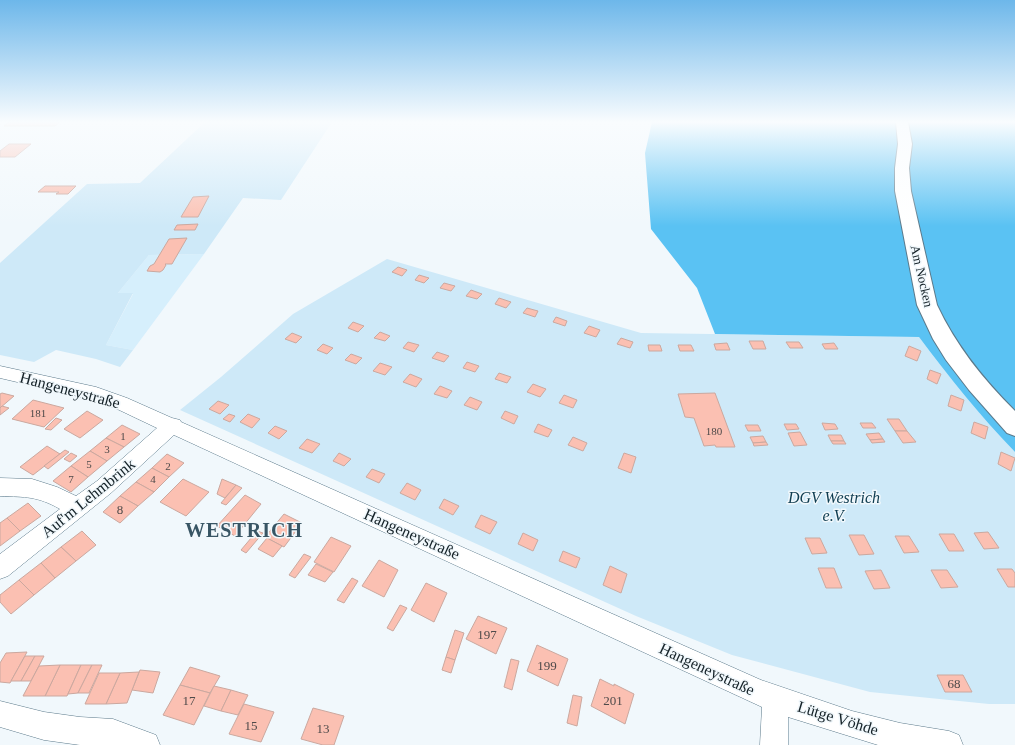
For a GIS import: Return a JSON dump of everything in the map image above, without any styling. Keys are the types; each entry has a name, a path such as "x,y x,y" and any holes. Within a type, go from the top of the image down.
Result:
{"street":[{"name":"Am Nocken","path":"903,157 902,168 903,191 927,305 933,319 956,359 983,392 1015,426"},
{"name":"Hangeneystraße","path":"0,372 96,394 121,403 173,425 750,689 775,698"},
{"name":"Auf'm Lehmbrink","path":"0,568 104,487 173,425"},
{"path":"0,487 32,488 50,493 78,508"},
{"path":"774,745 775,698"},
{"name":"Lütge Vöhde","path":"775,698 857,725 907,738 949,745"},
{"path":"0,714 44,726 113,733 137,744"}],"shaded area":[{"path":"645,157 1015,157 1015,452 965,396 919,337 715,334 697,288 651,229"},
{"path":"204,254 133,350 106,345 133,294 118,293 149,255"}],"green space":[{"path":"168,157 309,157 281,200 243,198 204,254 149,255 118,293 133,293 106,345 133,350 120,367 96,359 56,350 34,362 0,355 0,263 87,184 140,183"},
{"name":"DGV Westrich e.V.","path":"387,259 641,333 919,337 965,396 1015,452 1015,704 989,704 870,692 732,655 636,616 180,410 221,377 293,314"}],"building":[{"path":"45,186 76,186 68,194 56,194 59,192 38,192"},
{"path":"209,196 198,217 181,217 193,197"},
{"path":"198,224 195,230 174,230 177,225"},
{"path":"187,238 172,264 165,264 166,265 163,270 160,272 147,271 150,266 154,264 169,239"},
{"path":"398,267 407,270 402,276 392,272"},
{"path":"419,275 429,278 424,283 415,280"},
{"path":"444,283 455,286 451,291 440,288"},
{"path":"471,290 482,294 477,299 466,296"},
{"path":"499,298 511,302 506,308 495,304"},
{"path":"527,308 538,311 535,317 523,313"},
{"path":"556,317 567,321 565,326 553,322"},
{"path":"353,322 364,326 358,332 348,328"},
{"path":"589,326 600,330 596,337 584,333"},
{"path":"380,332 390,336 385,341 374,338"},
{"path":"292,333 302,337 296,343 285,339"},
{"path":"621,338 633,342 630,348 617,344"},
{"path":"749,341 763,341 766,349 753,349"},
{"path":"408,342 419,345 414,352 403,348"},
{"path":"786,342 799,342 803,348 790,348"},
{"path":"727,343 730,350 716,350 714,344"},
{"path":"834,343 838,349 825,349 822,344"},
{"path":"323,344 333,348 327,354 317,350"},
{"path":"648,345 660,345 662,351 649,351"},
{"path":"678,345 691,345 694,351 680,351"},
{"path":"909,346 921,351 917,361 905,356"},
{"path":"437,352 449,356 444,362 432,358"},
{"path":"351,354 362,358 356,364 345,360"},
{"path":"467,362 479,366 475,372 463,368"},
{"path":"380,363 392,367 385,375 373,371"},
{"path":"930,370 941,374 937,384 927,379"},
{"path":"499,373 511,377 507,383 495,379"},
{"path":"410,374 422,379 416,387 403,382"},
{"path":"533,384 546,389 540,397 527,392"},
{"path":"440,386 452,391 447,398 434,394"},
{"path":"2,393 14,396 0,408 0,394"},
{"path":"715,393 735,447 716,447 715,445 704,446 694,418 685,417 678,394"},
{"path":"564,395 577,400 573,408 559,403"},
{"path":"951,395 964,400 961,411 948,406"},
{"path":"470,397 482,402 477,410 464,405"},
{"path":"33,400 64,408 44,427 12,419"},
{"path":"218,401 229,405 220,414 209,409"},
{"path":"2,406 9,408 0,415 0,408"},
{"path":"87,411 103,420 80,438 64,429"},
{"path":"505,411 518,416 514,424 501,418"},
{"path":"229,414 235,416 230,422 223,419"},
{"path":"248,414 260,419 252,428 240,422"},
{"path":"56,418 62,420 51,430 45,429"},
{"path":"887,419 899,419 907,431 895,431"},
{"path":"974,422 988,427 985,439 971,433"},
{"path":"822,423 835,424 838,429 825,430"},
{"path":"860,423 872,423 876,428 863,428"},
{"path":"538,424 552,430 548,437 534,432"},
{"path":"784,424 796,424 799,429 787,430"},
{"path":"122,425 140,434 124,447 106,438"},
{"path":"745,425 758,425 761,431 748,431"},
{"path":"275,426 287,431 279,439 268,433"},
{"path":"895,431 907,431 916,442 903,443"},
{"path":"800,432 807,445 794,446 788,433"},
{"path":"879,433 883,439 870,440 866,434"},
{"path":"828,435 841,435 844,441 831,441"},
{"path":"763,436 766,442 753,443 750,437"},
{"path":"573,437 587,443 583,451 568,445"},
{"path":"106,438 124,447 107,461 90,451"},
{"path":"307,439 320,444 312,453 299,448"},
{"path":"883,439 885,442 872,443 870,440"},
{"path":"831,441 844,441 846,444 833,444"},
{"path":"766,442 768,445 754,446 753,443"},
{"path":"47,446 60,454 33,475 20,467"},
{"path":"65,450 69,452 48,469 44,466"},
{"path":"90,451 107,461 88,477 71,466"},
{"path":"1001,452 1015,458 1011,471 998,464"},
{"path":"71,453 77,456 70,462 64,459"},
{"path":"339,453 351,459 344,466 333,461"},
{"path":"624,453 636,457 631,473 618,468"},
{"path":"167,454 184,463 169,477 152,468"},
{"path":"71,466 88,477 71,492 53,481"},
{"path":"152,468 169,477 154,492 136,482"},
{"path":"372,469 385,474 379,483 366,477"},
{"path":"183,479 209,492 186,516 160,502"},
{"path":"222,479 236,485 225,498 217,494"},
{"path":"136,482 154,492 138,506 120,496"},
{"path":"407,483 421,490 415,500 400,493"},
{"path":"236,485 242,488 226,505 221,503"},
{"path":"245,495 261,504 235,536 217,526"},
{"path":"120,496 138,506 120,523 103,512"},
{"path":"444,499 459,506 453,515 439,508"},
{"path":"28,503 41,516 20,531 7,518"},
{"path":"284,514 302,523 284,547 265,537"},
{"path":"481,515 497,522 490,534 475,527"},
{"path":"7,518 20,531 0,546 0,523"},
{"path":"82,531 96,545 76,561 61,547"},
{"path":"257,531 263,533 246,553 241,550"},
{"path":"988,532 999,548 984,549 974,533"},
{"path":"523,533 538,540 533,551 518,544"},
{"path":"939,534 954,534 964,551 949,551"},
{"path":"849,535 864,535 874,554 859,555"},
{"path":"895,536 909,536 919,552 904,553"},
{"path":"331,537 351,546 334,572 314,562"},
{"path":"267,538 282,546 273,557 258,549"},
{"path":"805,538 820,538 827,553 812,554"},
{"path":"61,547 76,561 55,578 41,563"},
{"path":"563,551 580,558 576,568 559,561"},
{"path":"304,554 311,557 295,578 289,575"},
{"path":"379,560 398,570 384,597 362,586"},
{"path":"41,563 55,578 34,595 19,580"},
{"path":"316,564 333,572 325,582 308,575"},
{"path":"610,566 627,574 621,593 603,585"},
{"path":"818,568 834,568 842,588 826,588"},
{"path":"997,569 1012,569 1015,573 1015,587 1008,587"},
{"path":"881,570 890,588 874,589 865,571"},
{"path":"931,570 947,570 958,587 941,588"},
{"path":"352,578 358,581 344,603 337,600"},
{"path":"19,580 34,595 11,614 0,602 0,595"},
{"path":"426,583 447,593 434,622 411,610"},
{"path":"400,605 407,608 393,631 387,628"},
{"path":"478,616 507,628 496,654 466,639"},
{"path":"455,630 464,633 455,660 446,657"},
{"path":"537,645 568,659 558,686 527,671"},
{"path":"27,652 10,683 0,682 0,663 6,653"},
{"path":"25,656 35,656 21,681 11,681"},
{"path":"35,656 44,656 31,681 21,681"},
{"path":"446,657 455,660 451,673 442,670"},
{"path":"511,659 519,661 512,690 504,687"},
{"path":"60,665 81,665 67,696 45,696"},
{"path":"60,665 45,696 23,696 39,666"},
{"path":"81,665 92,665 78,693 68,694"},
{"path":"92,665 102,665 89,693 78,693"},
{"path":"190,667 220,676 210,693 180,685"},
{"path":"140,670 160,672 153,693 132,690"},
{"path":"139,672 127,703 106,704 120,673"},
{"path":"99,673 120,673 106,704 85,704"},
{"path":"937,675 963,675 972,692 945,692"},
{"path":"600,679 634,694 625,724 591,706"},
{"path":"180,685 210,693 194,725 163,715"},
{"path":"214,686 231,690 221,711 204,706"},
{"path":"231,690 248,695 238,715 221,711"},
{"path":"573,695 582,697 577,726 567,723"},
{"path":"244,704 274,712 261,742 229,734"},
{"path":"313,708 344,716 334,745 323,745 301,739"}],"district":[{"name":"WESTRICH","path":"244,530"}]}
